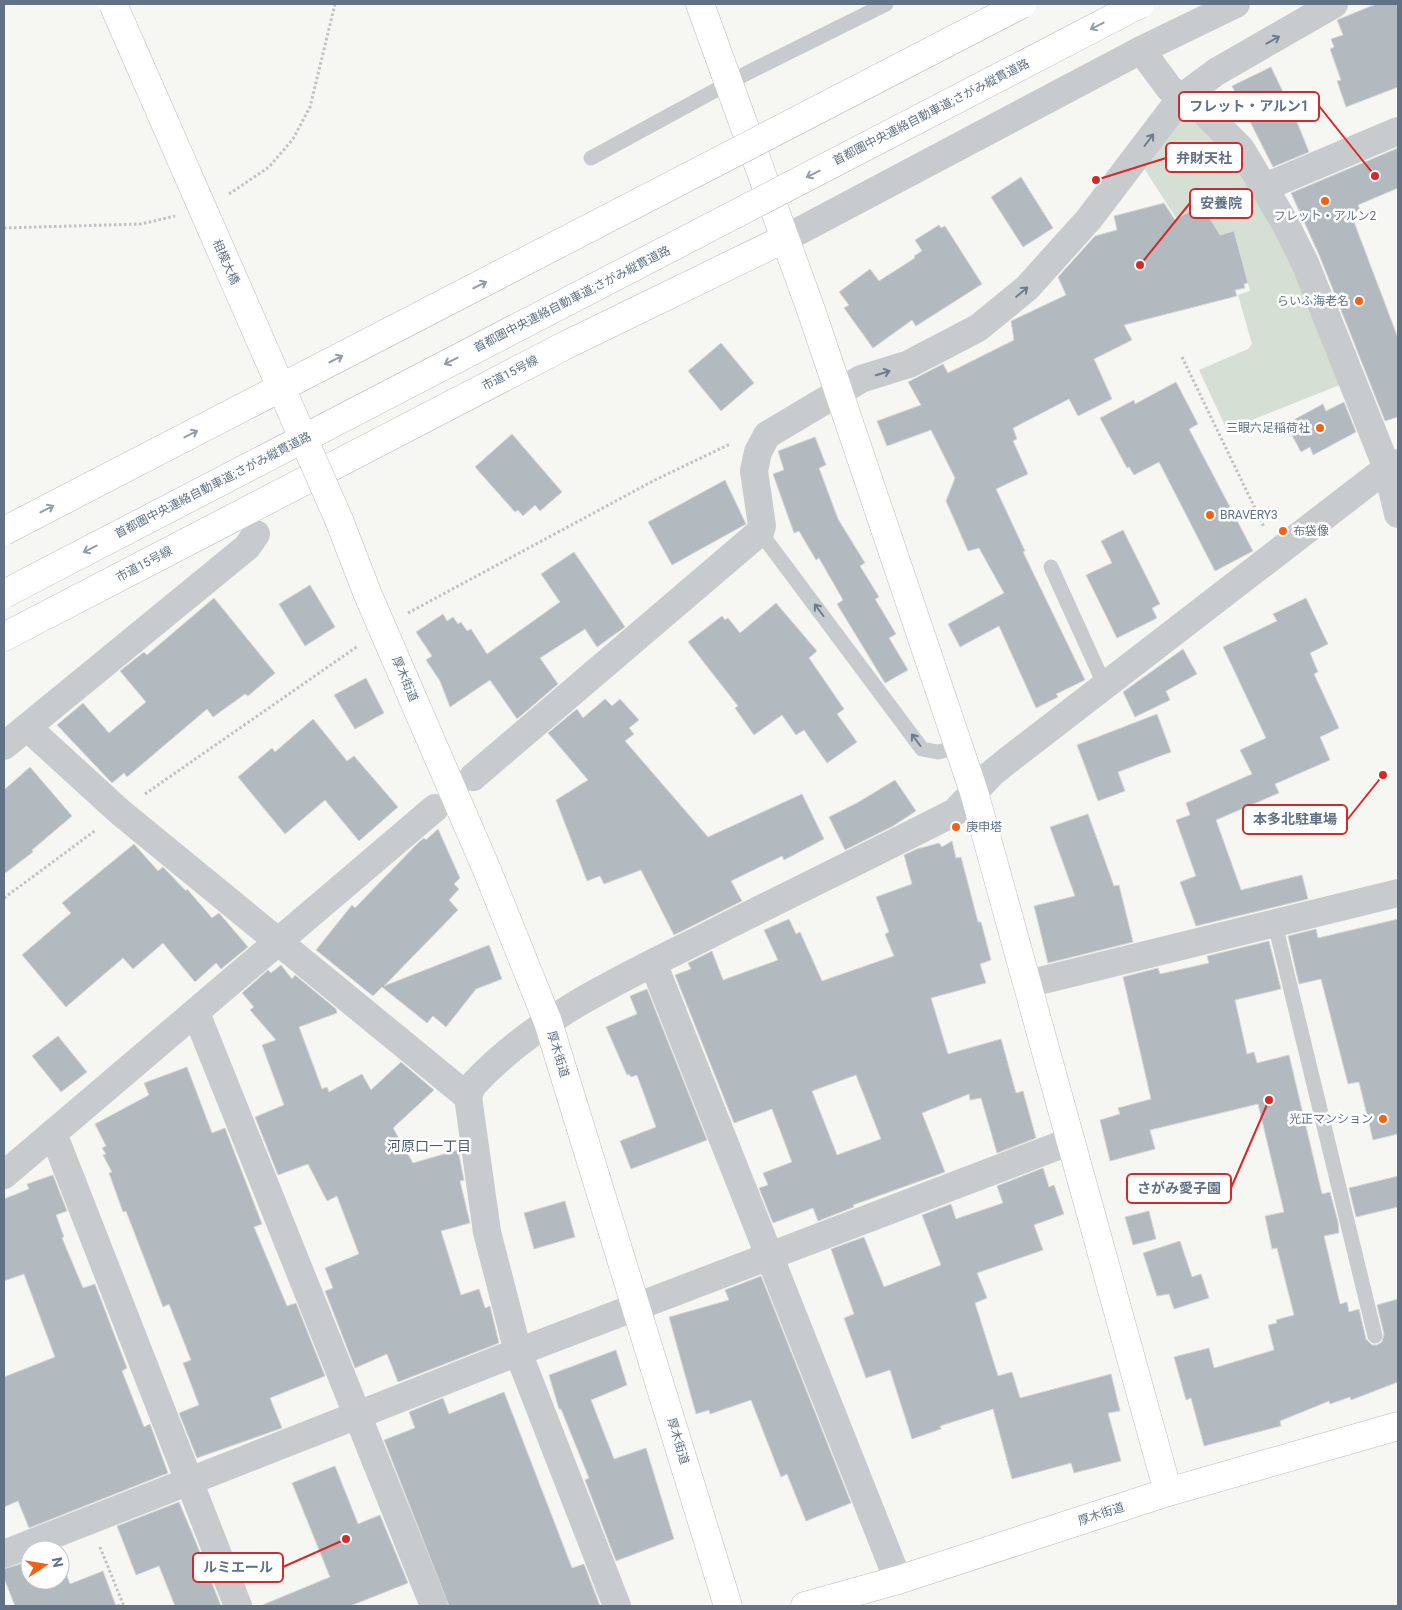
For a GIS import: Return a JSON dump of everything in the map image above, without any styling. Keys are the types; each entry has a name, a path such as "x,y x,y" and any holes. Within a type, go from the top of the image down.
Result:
{"main road":[{"name":"相模大橋","path":"113,4 339,520"},
{"path":"700,4 839,392 974,792 1168,1492"},
{"path":"4,531 1022,4"},
{"name":"首都圏中央連絡自動車道;さがみ縦貫道路","path":"4,594 1140,4"},
{"name":"市道15号線","path":"4,637 566,345 784,239"},
{"name":"厚木街道","path":"339,520 368,595 487,870 548,1022 728,1606"},
{"name":"厚木街道","path":"805,1606 898,1580 1168,1492 1398,1426"}],"street":[{"path":"784,239 1142,50 1236,4"},
{"path":"474,777 760,532 762,526 754,471 758,452 767,435 861,379 909,364 978,328 1027,288 1089,219 1181,98 1216,72 1334,4"},
{"path":"1142,50 1157,74 1181,98 1199,107 1241,149 1265,186 1305,263 1393,465 1398,514"},
{"path":"1265,186 1398,131"},
{"path":"617,1606 518,1352 487,1232 468,1097 472,1086 548,1022 653,963 955,812 991,774 1277,551 1393,465"},
{"path":"4,746 248,547 256,534"},
{"path":"28,728 120,812 468,1097"},
{"path":"4,1176 53,1132 196,1013 278,940 435,808"},
{"path":"1027,984 1398,894"},
{"path":"653,963 898,1580"},
{"path":"196,1013 356,1416 434,1606"},
{"path":"53,1132 238,1606"},
{"path":"4,1554 518,1352 1071,1141"}],"lane":[{"path":"591,158 725,76 886,4"},
{"path":"760,532 922,749 938,752 959,747"},
{"path":"1051,567 1105,686"},
{"path":"1275,924 1375,1336"}],"path":[{"path":"1182,357 1277,551"},
{"path":"401,617 653,481 733,443 767,435"},
{"path":"4,898 120,812 363,643"},
{"path":"90,1521 123,1604 117,1606"}],"shaded area":[{"path":"1192,112 1234,159 1250,183 1293,267 1342,384 1227,430 1199,370 1248,349 1252,344 1238,295 1250,291 1236,236 1234,232 1217,236 1214,225 1201,204 1176,218 1142,165 1183,114"}],"building":[{"path":"1376,4 1398,4 1398,87 1346,107 1337,81 1341,80 1330,49 1334,47 1331,39 1343,35 1337,20"},
{"path":"1271,67 1295,117 1309,152 1273,167 1232,86"},
{"path":"1398,148 1398,188 1358,205 1360,210 1351,214 1398,338 1398,417 1385,421 1320,257 1291,193"},
{"path":"1021,177 1053,228 1023,247 991,197"},
{"path":"1164,203 1175,220 1201,204 1220,235 1234,231 1248,283 1244,284 1245,288 1235,290 1237,296 1124,325 1132,340 1094,359 1112,399 1078,416 1069,399 1013,428 1017,439 1013,441 1028,474 996,489 1025,551 1023,552 1085,680 1056,694 1058,697 1036,708 999,626 960,647 948,624 1004,593 979,548 968,551 946,501 955,478 931,430 887,446 877,421 921,405 908,382 943,364 948,373 1014,340 1011,321 1066,295 1058,277 1095,236 1117,230 1114,216"},
{"path":"939,225 941,228 945,226 982,284 916,326 912,320 873,348 844,308 849,305 839,292 870,269 879,281 915,258 914,256 922,251 915,240"},
{"path":"721,343 754,383 721,411 688,371"},
{"path":"1176,382 1198,424 1189,429 1253,551 1215,571 1159,462 1134,475 1129,467 1127,468 1100,418 1134,400 1135,404"},
{"name":"三眼六足稲荷社","path":"1344,402 1356,432 1313,455 1310,447 1301,452 1286,424 1323,404 1326,411"},
{"path":"512,434 562,492 540,511 535,505 523,516 518,510 515,512 475,467"},
{"path":"815,437 826,465 819,468 838,519 865,563 860,566 879,597 875,599 896,634 889,638 908,670 885,683 837,604 843,600 819,558 816,560 799,531 794,533 773,474 784,470 778,451"},
{"path":"725,480 746,524 672,565 648,522"},
{"path":"1123,530 1160,604 1152,608 1157,618 1117,638 1086,575 1112,563 1101,541"},
{"path":"574,552 625,627 597,647 585,629 540,658 558,684 517,719 490,680 450,707 440,681 426,660 432,656 416,632 443,614 447,621 453,617 458,624 461,622 467,631 471,629 487,654 560,602 541,574"},
{"path":"310,585 335,627 305,646 279,604"},
{"path":"214,598 275,673 248,696 245,694 213,717 207,709 127,777 124,773 112,783 57,725 83,703 109,733 146,702 120,671 144,652 147,655"},
{"path":"1306,598 1328,644 1310,653 1318,672 1314,674 1339,728 1320,737 1330,760 1275,784 1279,793 1216,820 1241,890 1302,875 1308,899 1196,926 1180,882 1196,876 1176,820 1190,815 1186,803 1252,774 1240,750 1266,738 1223,647 1277,621 1273,614"},
{"path":"776,603 817,651 809,658 844,709 837,714 857,742 827,763 804,730 796,735 782,715 754,735 735,708 738,706 688,642 722,616 725,620 728,618 740,633"},
{"path":"1183,649 1197,674 1166,691 1170,700 1135,717 1123,692"},
{"path":"366,678 384,713 355,729 334,695"},
{"path":"605,699 612,706 620,699 639,720 629,728 634,734 625,741 708,837 802,794 824,839 784,860 782,856 731,881 742,901 674,935 641,870 604,884 600,876 587,881 556,800 588,780 548,733 577,709 583,718"},
{"path":"1157,714 1171,752 1118,772 1125,791 1098,801 1077,745"},
{"path":"313,719 347,761 354,756 398,807 359,841 325,800 285,834 238,777 272,748 275,752"},
{"path":"30,767 72,816 32,850 33,852 4,874 4,790"},
{"path":"895,780 916,811 893,826 845,850 829,817"},
{"path":"1088,814 1114,886 1119,885 1133,942 1048,963 1034,906 1075,896 1050,827"},
{"path":"438,829 460,878 454,884 459,889 449,900 458,910 384,986 489,945 502,979 476,989 446,1027 433,1016 427,1023 382,987 373,996 316,950 352,905 355,908 419,842 424,838 426,840"},
{"path":"952,841 956,858 961,857 978,922 981,922 991,960 980,964 986,983 931,998 948,1054 1001,1039 1016,1093 1023,1091 1036,1138 997,1153 981,1098 970,1100 969,1094 922,1113 945,1172 853,1205 854,1207 818,1221 813,1208 773,1223 759,1188 768,1185 763,1173 792,1162 772,1109 734,1123 675,975 691,969 688,963 712,951 723,980 778,960 764,930 789,919 796,934 800,932 822,981 894,956 885,934 889,932 876,897 912,884 904,855 939,843 942,847","holes":["856,1075 881,1139 837,1155 812,1091"]},
{"path":"134,844 158,871 163,867 186,891 187,889 212,918 219,913 248,947 221,969 216,963 195,982 163,943 133,969 123,958 66,1007 22,955 71,913 62,903"},
{"path":"1398,919 1398,1134 1373,1140 1359,1082 1348,1084 1321,979 1299,984 1288,936 1316,929 1318,938"},
{"path":"1269,941 1281,989 1235,1000 1247,1054 1254,1052 1257,1063 1289,1055 1322,1194 1330,1192 1338,1222 1339,1233 1324,1236 1340,1304 1347,1302 1349,1312 1359,1309 1366,1339 1372,1345 1377,1345 1382,1342 1384,1334 1377,1305 1398,1299 1398,1382 1351,1400 1350,1397 1330,1404 1329,1401 1280,1421 1281,1426 1204,1446 1191,1398 1186,1400 1174,1357 1209,1348 1214,1368 1274,1350 1268,1325 1277,1323 1276,1320 1294,1315 1277,1248 1272,1249 1265,1216 1284,1212 1258,1104 1150,1130 1155,1149 1110,1161 1100,1120 1120,1114 1118,1108 1151,1099 1123,977 1158,968 1160,974 1209,963 1207,956"},
{"path":"281,965 292,979 295,975 336,1009 337,1013 299,1027 322,1089 327,1087 329,1092 362,1074 371,1090 401,1062 434,1090 393,1128 413,1163 458,1150 464,1180 460,1181 470,1223 441,1231 461,1295 479,1289 485,1308 490,1306 499,1343 398,1382 387,1354 355,1368 325,1291 333,1288 325,1268 359,1254 337,1196 327,1201 308,1164 278,1175 255,1117 284,1105 262,1045 276,1040 250,1010 254,1007 242,993 268,970 271,973"},
{"path":"647,989 707,1140 631,1169 620,1141 656,1127 637,1075 631,1077 629,1074 627,1075 606,1027 637,1014 630,996"},
{"path":"58,1036 87,1072 61,1092 32,1056"},
{"path":"187,1067 212,1133 225,1128 262,1224 254,1227 287,1306 296,1303 325,1376 270,1398 282,1428 197,1458 179,1413 199,1405 183,1363 191,1360 169,1304 163,1307 126,1211 123,1212 109,1173 112,1172 103,1155 106,1154 102,1148 106,1146 95,1124 149,1095 144,1083"},
{"path":"1043,1168 1049,1187 1054,1185 1064,1214 1034,1225 1043,1250 977,1273 987,1298 975,1303 998,1376 1012,1372 1020,1398 1111,1374 1120,1411 1108,1413 1121,1461 1074,1473 1071,1463 1012,1479 993,1409 940,1426 941,1429 912,1439 890,1370 866,1378 844,1318 854,1314 831,1249 864,1237 884,1287 941,1265 922,1215 951,1204 956,1219 1003,1203 997,1186"},
{"path":"53,1175 67,1211 56,1215 64,1237 62,1238 83,1288 95,1284 127,1368 122,1371 144,1427 150,1424 168,1473 29,1528 18,1501 4,1507 4,1377 55,1357 24,1274 4,1281 4,1199 29,1189 27,1184"},
{"path":"1398,1176 1398,1207 1356,1217 1349,1188"},
{"path":"565,1201 575,1237 534,1249 524,1213"},
{"path":"1149,1211 1156,1239 1133,1245 1125,1217"},
{"path":"1180,1241 1192,1277 1201,1274 1209,1298 1174,1309 1169,1294 1157,1296 1143,1253"},
{"path":"761,1276 851,1503 806,1521 787,1474 781,1477 751,1400 710,1414 709,1410 696,1414 669,1317 729,1300 725,1290"},
{"path":"616,1350 627,1385 591,1400 614,1459 646,1448 674,1539 616,1561 585,1480 589,1478 561,1409 559,1409 549,1375"},
{"path":"504,1392 572,1568 584,1564 600,1606 449,1606 384,1440 415,1428 409,1412 443,1398 449,1414"},
{"path":"335,1466 358,1524 380,1515 408,1583 350,1606 260,1606 330,1577 292,1483"},
{"path":"179,1502 221,1606 175,1606 159,1566 136,1575 117,1526"},
{"path":"20,1564 20,1590 70,1590 70,1584 103,1571 116,1606 15,1606 4,1578 4,1569"}],"place":[{"name":"フレット・アルン1","path":"1375,176"},
{"name":"弁財天社","path":"1096,180"},
{"name":"フレット・アルン2","path":"1325,201"},
{"name":"安養院","path":"1140,265"},
{"name":"らいふ海老名","path":"1359,301"},
{"name":"三眼六足稲荷社","path":"1320,428"},
{"name":"BRAVERY3","path":"1210,515"},
{"name":"布袋像","path":"1283,531"},
{"name":"本多北駐車場","path":"1383,775"},
{"name":"庚申塔","path":"956,827"},
{"name":"さがみ愛子園","path":"1269,1100"},
{"name":"光正マンション","path":"1383,1119"},
{"name":"ルミエール","path":"346,1539"}],"district":[{"name":"河原口一丁目","path":"429,1146"}]}
